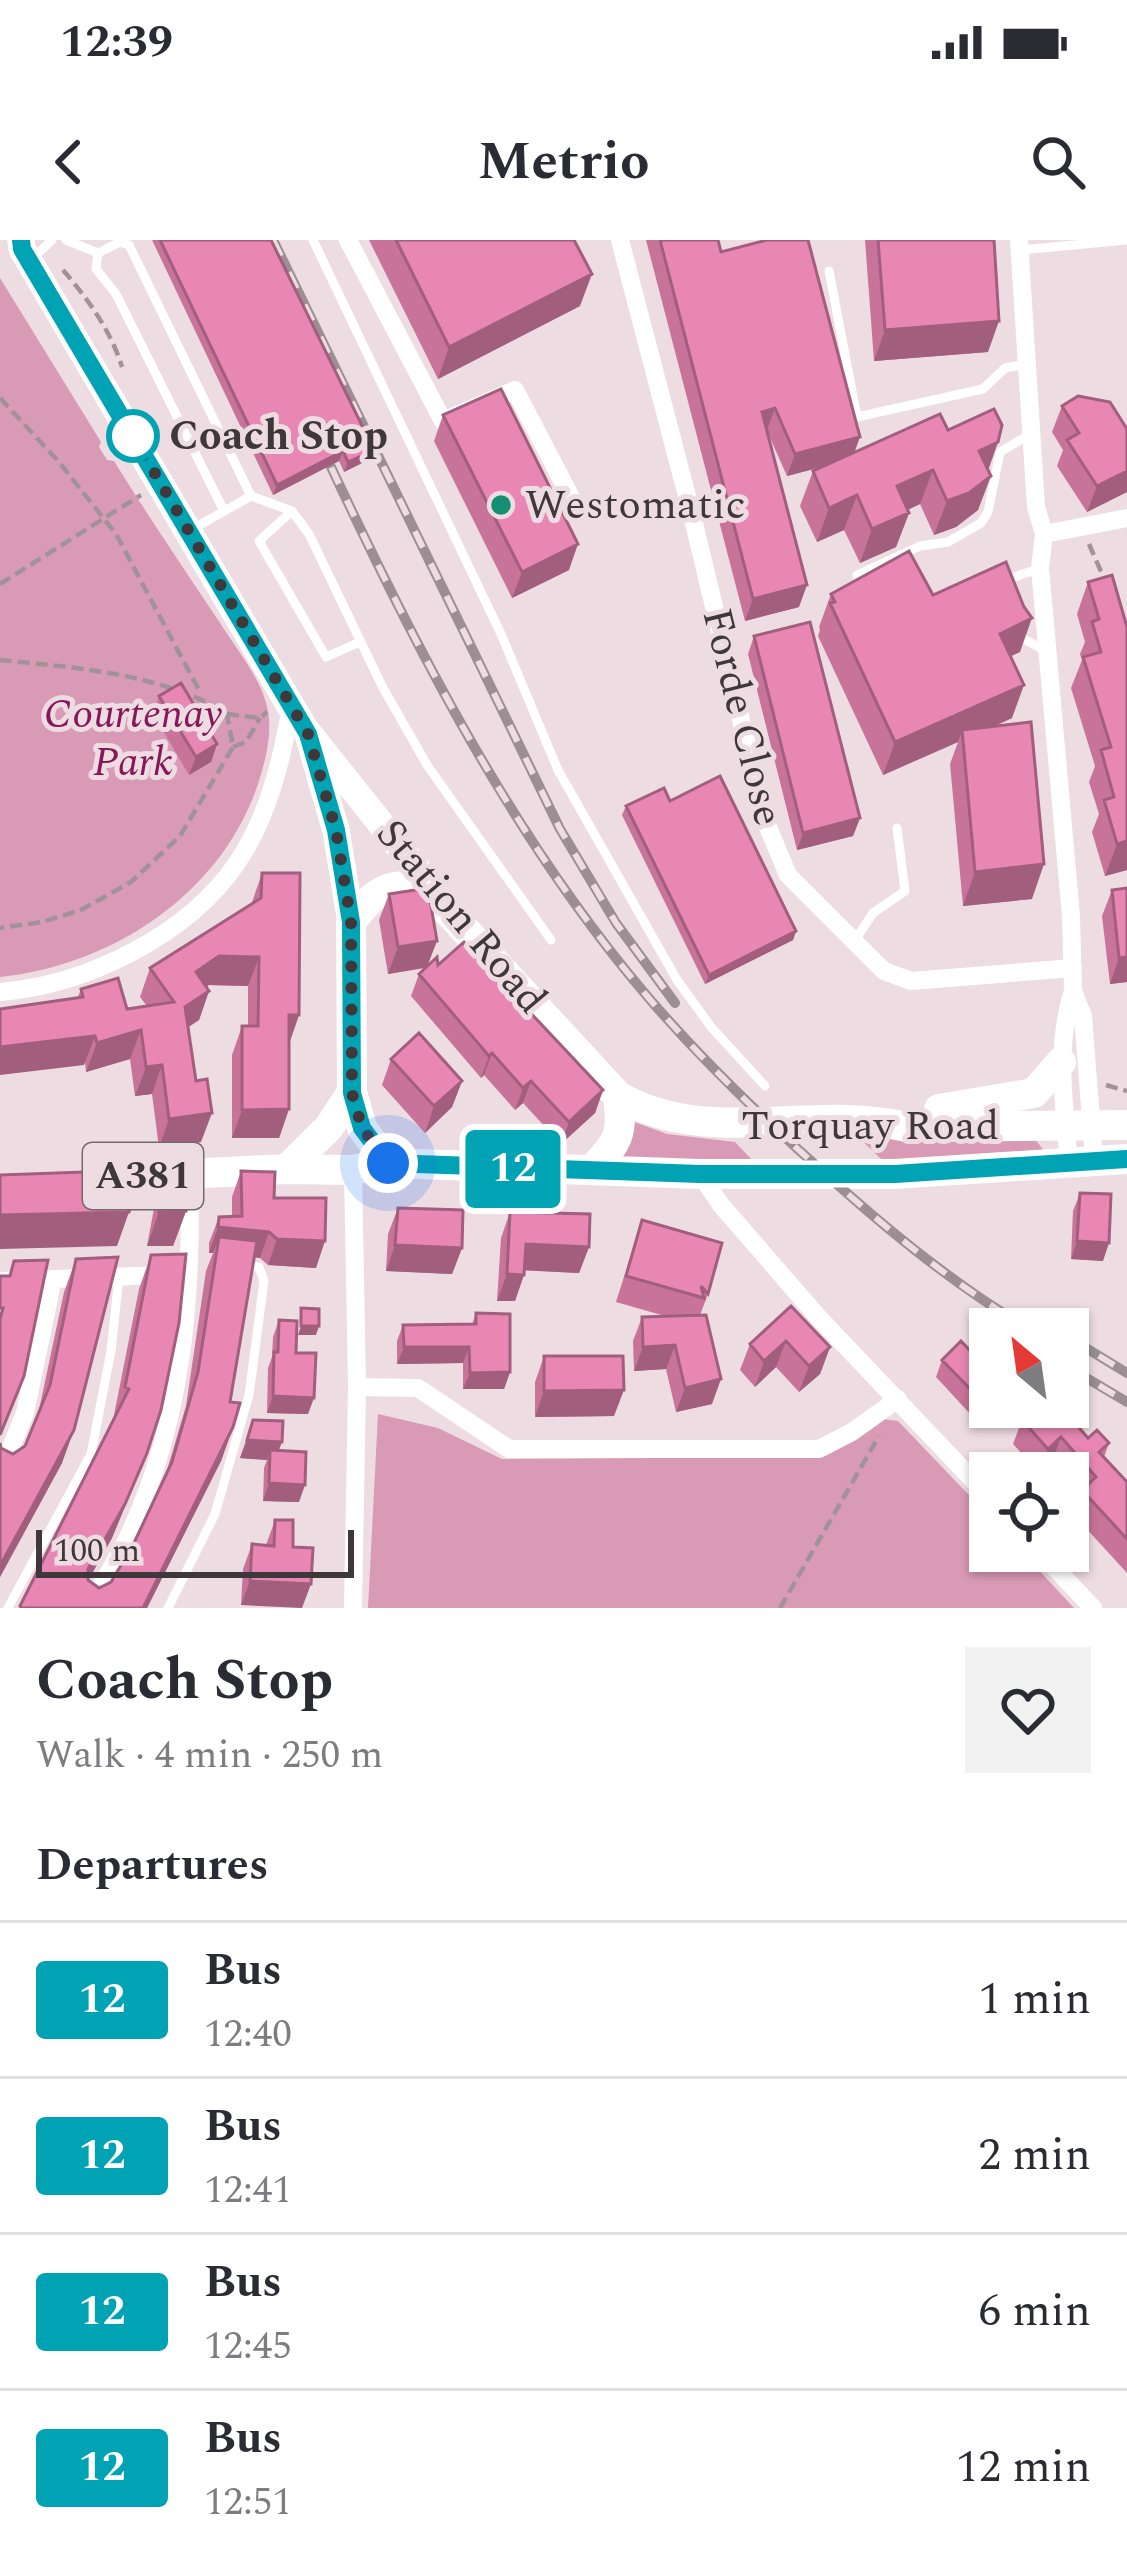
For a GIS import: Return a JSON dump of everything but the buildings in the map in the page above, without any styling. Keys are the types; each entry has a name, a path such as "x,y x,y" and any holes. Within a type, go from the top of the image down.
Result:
{"main road":[{"name":"Station Road","path":"20,248 188,531 281,708 332,757 428,890 618,1096"},
{"name":"Station Road","path":"308,734 336,830 351,922"},
{"path":"388,1163 362,1128 352,1093 351,922 367,900 388,886 405,884 428,890"},
{"path":"865,1121 911,1110 1019,1098 1034,1093 1061,1062"},
{"path":"287,1168 329,1127 352,1093"},
{"path":"592,1169 617,1139 622,1124 618,1096"},
{"name":"Torquay Road","path":"618,1096 646,1112 722,1125 865,1121 906,1127 1127,1125"},
{"name":"Torquay Road","path":"64,1180 287,1168 353,1170 388,1163 700,1174 895,1174 1127,1160"}],"street":[{"path":"348,240 443,421 515,391 577,509"},
{"name":"Forde Close","path":"620,240 765,820 788,875 884,971 911,981 1072,968"},
{"path":"1020,245 1072,968 1073,991 1064,1021 1061,1062 1079,1126"},
{"path":"1044,534 1127,518"},
{"path":"0,992 84,976 176,923 216,888 237,863 269,798 281,708"},
{"path":"1073,991 1083,1016 1082,1161"},
{"path":"353,1170 353,1608"},
{"path":"88,1608 128,1537 166,1433 192,1273 189,1174"},
{"path":"700,1174 890,1405 969,1478"},
{"path":"0,1281 192,1273"},
{"path":"0,1474 25,1413 53,1279"},
{"path":"356,1387 418,1388 509,1449 819,1449 890,1405"},
{"path":"1059,1572 1093,1608"}],"lane":[{"path":"20,248 52,240"},
{"path":"67,240 98,253 120,242 130,245 251,496 292,511 309,534 427,765 551,940"},
{"path":"314,240 501,634 558,770 677,980 712,1028 765,1086"},
{"path":"1020,245 1127,241"},
{"path":"98,253 96,269 116,294 224,511"},
{"path":"829,272 857,417 983,388 1005,368 1028,364"},
{"path":"857,574 920,546 935,546 971,531 988,512 1000,452 1033,434"},
{"path":"188,531 251,496"},
{"path":"292,511 259,542 326,657 361,642"},
{"path":"990,589 1040,568"},
{"path":"1005,580 1010,599"},
{"path":"1015,619 1020,638 1046,651"},
{"path":"853,943 873,913 905,891 897,828"},
{"path":"168,1608 215,1514 249,1395 264,1281 259,1267 237,1265"},
{"path":"8,1608 91,1454 111,1351 118,1277"}],"path":[{"path":"0,398 104,519 203,698"},
{"path":"0,584 141,495"},
{"path":"1080,529 1096,555 1109,593"},
{"path":"0,660 75,668 181,689 227,713 260,718 281,708"},
{"path":"227,713 233,748"},
{"path":"0,928 81,910 131,882 180,836 233,748 246,742 260,718"},
{"path":"1109,1084 1127,1090"},
{"path":"780,1608 890,1419 890,1405"}],"green space":[{"name":"Courtenay Park","path":"0,278 101,442 107,460 114,461 252,672 263,693 269,723 261,774 241,823 190,890 122,940 42,970 0,977"},
{"path":"629,1120 667,1134 735,1142 754,1162 615,1159"},
{"path":"871,1135 1034,1138 1046,1153 882,1160 860,1139"},
{"path":"378,1414 438,1428 502,1459 799,1457 882,1419 898,1421 969,1495 969,1572 1041,1572 1074,1608 368,1608"}],"railway":[{"path":"273,240 560,829 616,923 675,1003"},
{"path":"316,435 463,727 548,866 596,932 688,1042 797,1149 920,1254 996,1308"},
{"path":"1089,1350 1127,1373"},
{"path":"1089,1379 1127,1402"}],"bus line":[{"name":"12","path":"21,240 71,335 308,734 336,830 351,922 352,1093 362,1128 388,1163 700,1174 895,1174 1127,1159"}],"place":[{"name":"Coach Stop","path":"133,436"},
{"name":"Westomatic","path":"501,505"}],"route":[{"path":"133,436 308,734 336,830 351,922 352,1093 362,1128 388,1163"}]}
